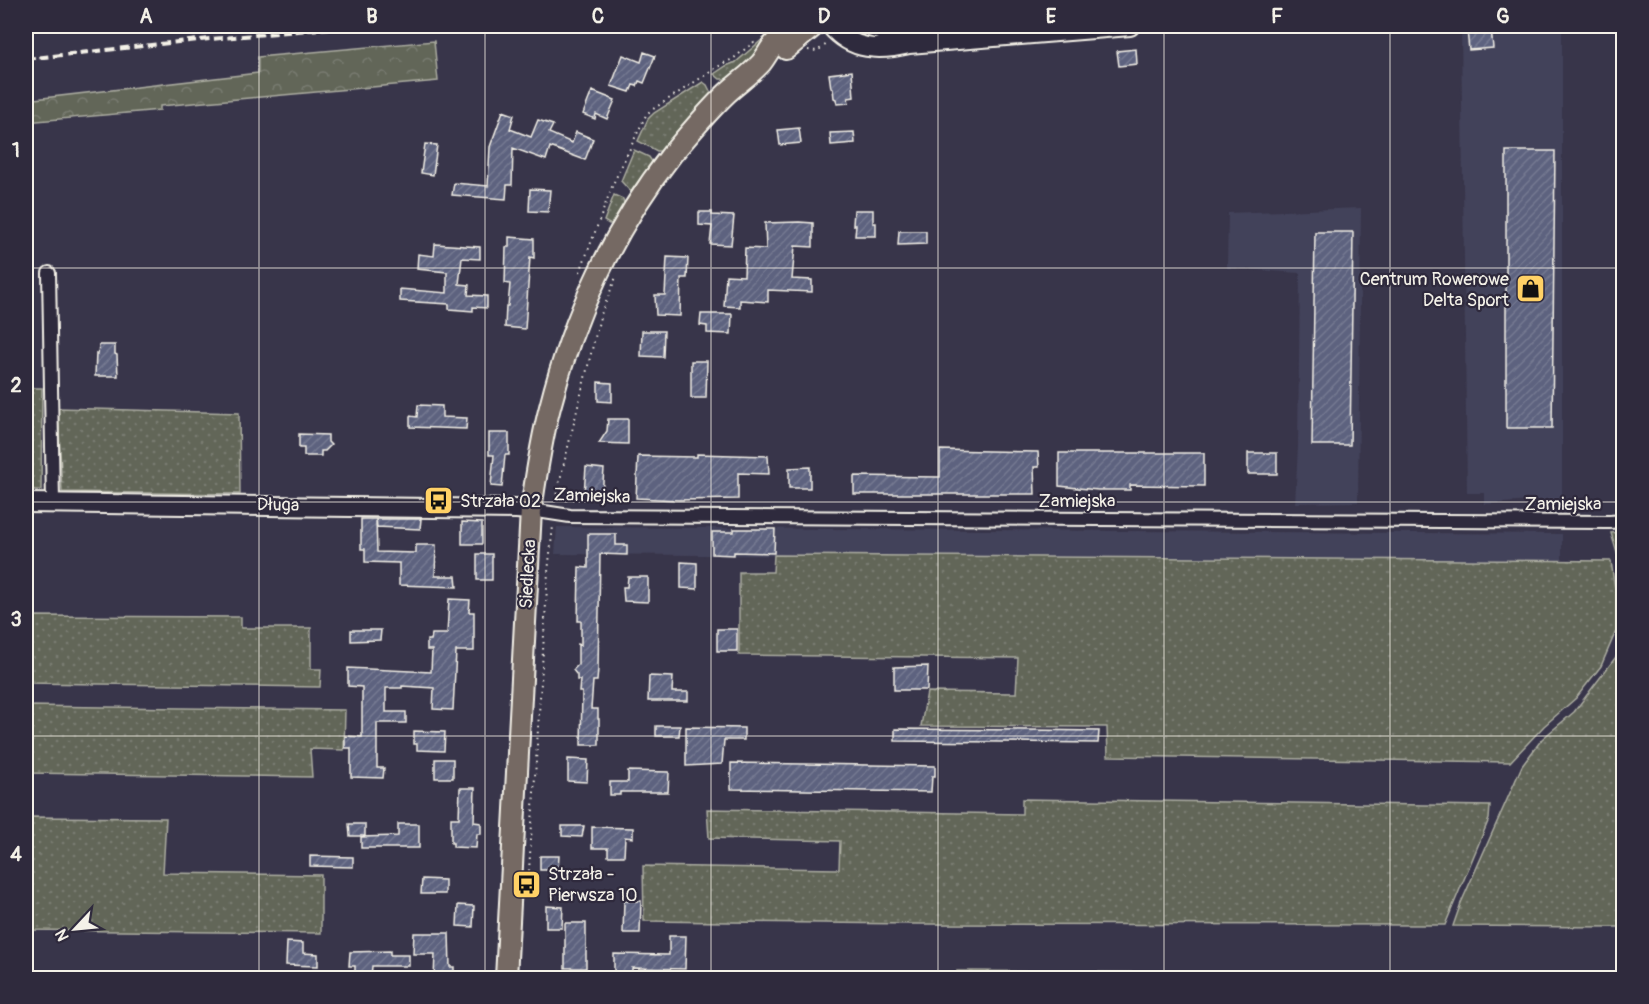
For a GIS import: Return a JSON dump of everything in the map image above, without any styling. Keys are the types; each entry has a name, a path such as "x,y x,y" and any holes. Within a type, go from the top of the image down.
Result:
{"main road":[{"path":"761,63 773,45 794,26"},
{"path":"761,63 783,51 814,26"},
{"name":"Siedlecka","path":"506,978 531,510 549,409 579,318 597,275 621,231 656,176 688,135 761,63"}],"street":[{"path":"866,26 892,34 909,44"},
{"path":"830,33 864,46 891,48 909,44 1130,26"},
{"path":"49,273 53,503"},
{"name":"Długa","path":"26,503 531,510"},
{"name":"Zamiejska","path":"531,510 582,516 1623,521"}],"path":[{"path":"805,47 814,52 820,50 830,33"},
{"path":"554,505 600,317 618,272"},
{"path":"529,871 548,565 553,524"}],"shaded area":[{"path":"1562,26 1562,499 1485,504 1484,493 1467,493 1461,27"},
{"path":"1361,208 1358,502 1295,503 1300,273 1227,268 1228,213"},
{"path":"557,527 1562,534 1562,561 555,554"}],"green space":[{"path":"771,32 778,34 728,79 720,79 714,74 736,62"},
{"path":"434,41 438,81 160,106 160,110 26,122 26,100 258,73 258,57"},
{"path":"703,82 711,93 707,100 662,151 657,151 638,141 648,119 654,113"},
{"path":"634,150 649,157 653,163 636,190 630,191 621,181"},
{"path":"614,195 623,199 625,206 615,223 609,224 604,221"},
{"path":"26,388 42,388 41,490 26,490"},
{"path":"58,408 239,413 240,494 62,492"},
{"path":"1624,532 1623,602 1620,563 1611,533"},
{"path":"774,555 1611,561 1616,596 1616,631 1601,666 1576,698 1544,726 1510,762 1108,756 1107,727 921,726 927,692 1016,693 1018,658 739,655 739,572 773,572"},
{"path":"26,616 241,617 241,628 311,628 311,669 321,669 320,687 26,683"},
{"path":"1623,637 1623,927 1453,926 1522,766 1542,739 1574,712 1619,653"},
{"path":"26,706 345,710 344,750 310,749 312,777 26,773"},
{"path":"1022,799 1490,806 1489,819 1445,925 644,921 643,866 839,869 840,841 709,838 707,809 1022,814"},
{"path":"26,817 166,818 163,873 321,875 321,933 26,930"},
{"path":"957,971 1426,975 1425,978 957,978"}],"building":[{"path":"1491,28 1493,48 1469,50 1467,30"},
{"path":"1136,49 1137,64 1119,66 1117,51"},
{"path":"644,52 655,56 644,83 639,81 637,86 633,85 630,92 611,86 623,55 641,62"},
{"path":"852,71 854,97 848,98 849,103 837,104 829,74"},
{"path":"592,91 615,100 607,119 596,114 595,119 583,114"},
{"path":"503,111 514,115 510,129 531,137 538,120 553,125 549,133 572,143 576,132 593,139 585,160 550,147 546,160 513,148 512,185 507,185 506,199 452,195 454,183 488,186 490,147"},
{"path":"799,128 801,143 780,145 778,130"},
{"path":"854,132 855,143 831,145 830,133"},
{"path":"425,144 437,145 433,175 421,173"},
{"name":"Centrum Rowerowe Delta Sport","path":"1506,151 1555,151 1552,428 1506,428"},
{"path":"530,189 550,190 548,212 529,211"},
{"path":"854,210 873,210 876,236 855,236"},
{"path":"699,212 734,216 731,245 710,244 712,226 699,225"},
{"path":"765,223 813,223 813,247 795,246 792,279 812,280 812,292 768,290 768,302 740,300 740,307 724,306 726,275 744,276 745,248 766,249"},
{"path":"899,231 926,231 926,244 898,245"},
{"path":"1315,232 1353,232 1350,445 1312,445"},
{"path":"509,237 534,239 534,258 530,257 525,329 505,327 510,284 505,283 506,247 509,247"},
{"path":"435,244 480,247 480,259 462,258 459,284 469,285 468,295 487,296 487,308 473,307 473,311 449,309 449,304 400,301 400,289 447,293 447,272 417,269 418,254 434,256"},
{"path":"667,257 688,258 687,278 681,278 680,316 656,315 655,295 665,295"},
{"path":"701,314 732,314 731,334 707,333 707,326 700,325"},
{"path":"642,331 664,331 663,357 641,356"},
{"path":"99,345 115,345 118,376 95,376 96,353 98,354"},
{"path":"691,361 707,361 706,398 691,398"},
{"path":"598,382 612,383 612,402 598,401"},
{"path":"418,405 442,406 442,417 467,418 466,429 410,427 410,416 417,417"},
{"path":"608,419 628,419 628,444 599,443 607,431"},
{"path":"489,433 509,433 509,455 505,455 502,487 491,486 494,455 489,455"},
{"path":"299,434 328,435 328,442 331,445 325,451 321,451 321,456 304,456 304,448 299,448"},
{"path":"940,450 1038,452 1039,467 1034,467 1035,494 854,494 854,476 940,477"},
{"path":"1059,453 1204,453 1204,486 1130,485 1130,490 1098,490 1059,486"},
{"path":"1248,453 1277,453 1277,474 1248,474"},
{"path":"697,454 768,456 769,474 738,473 738,499 636,498 638,456 697,457"},
{"path":"586,467 604,469 602,495 584,494"},
{"path":"810,467 810,488 789,488 789,468"},
{"path":"361,519 376,519 377,552 416,553 416,545 436,545 435,576 456,576 457,587 399,585 399,563 365,562 365,549 361,549"},
{"path":"376,519 421,519 420,529 377,527"},
{"path":"462,522 482,523 482,544 462,544"},
{"path":"734,529 775,529 774,553 712,554 712,532 734,532"},
{"path":"588,534 616,534 616,545 627,545 627,555 600,554 598,669 597,681 593,681 591,709 598,709 599,745 581,745 582,692 579,692 580,680 577,680 577,675 573,670 578,665 578,644 581,645 581,621 578,621 579,567 588,568"},
{"path":"477,554 492,554 492,580 477,580"},
{"path":"681,562 697,563 697,589 681,588"},
{"path":"628,577 648,577 648,602 624,601 623,587 627,587"},
{"path":"449,599 470,600 469,612 474,612 474,651 456,651 453,710 433,709 434,688 402,686 402,688 386,688 386,712 406,712 406,723 377,723 377,768 384,768 383,778 351,777 351,748 345,748 345,736 362,737 362,687 348,686 348,668 431,672 432,650 427,650 427,640 431,640 432,634 447,634"},
{"path":"717,629 737,629 737,651 717,651"},
{"path":"351,630 381,630 380,640 351,641"},
{"path":"928,666 927,690 894,690 894,667"},
{"path":"649,676 673,677 672,692 688,692 688,701 648,701"},
{"path":"656,726 680,726 679,736 656,736"},
{"path":"686,727 744,728 744,740 724,740 722,764 686,766"},
{"path":"895,729 1099,731 1098,743 895,741"},
{"path":"414,731 445,732 444,751 417,750 417,744 414,744"},
{"path":"435,759 453,759 453,778 435,778"},
{"path":"568,759 588,760 587,782 568,781"},
{"path":"731,763 935,766 935,776 932,776 931,792 731,789"},
{"path":"628,771 669,772 668,792 620,792 620,795 610,795 610,782 628,782"},
{"path":"460,788 475,788 474,822 481,823 481,834 477,834 476,848 453,847 451,843 451,818 459,818"},
{"path":"349,824 365,824 365,836 350,836"},
{"path":"398,824 419,824 419,848 361,848 361,837 398,836"},
{"path":"562,826 584,826 582,837 562,836"},
{"path":"592,827 633,828 633,838 625,837 624,856 608,856 608,848 592,848"},
{"path":"310,856 353,857 353,867 310,866"},
{"path":"540,856 559,856 558,870 540,870"},
{"path":"422,879 445,880 445,894 421,894"},
{"path":"624,901 641,901 640,933 623,933"},
{"path":"458,905 474,906 473,927 457,926"},
{"path":"546,906 563,907 562,928 546,928"},
{"path":"565,923 586,923 586,968 565,968"},
{"path":"414,933 449,933 450,967 454,967 454,978 434,978 435,954 413,954"},
{"path":"669,936 686,936 685,969 632,968 632,977 614,977 614,954 669,955"},
{"path":"287,942 303,943 303,953 318,954 318,966 286,965"},
{"path":"390,951 390,955 409,955 409,966 372,966 371,978 355,978 355,966 349,966 350,952"}],"railway":[{"path":"26,59 352,26"}],"place":[{"name":"Centrum Rowerowe Delta Sport","path":"1530,289"},
{"name":"Strzała 02","path":"439,501"},
{"name":"Strzała - Pierwsza 10","path":"527,884"}]}
